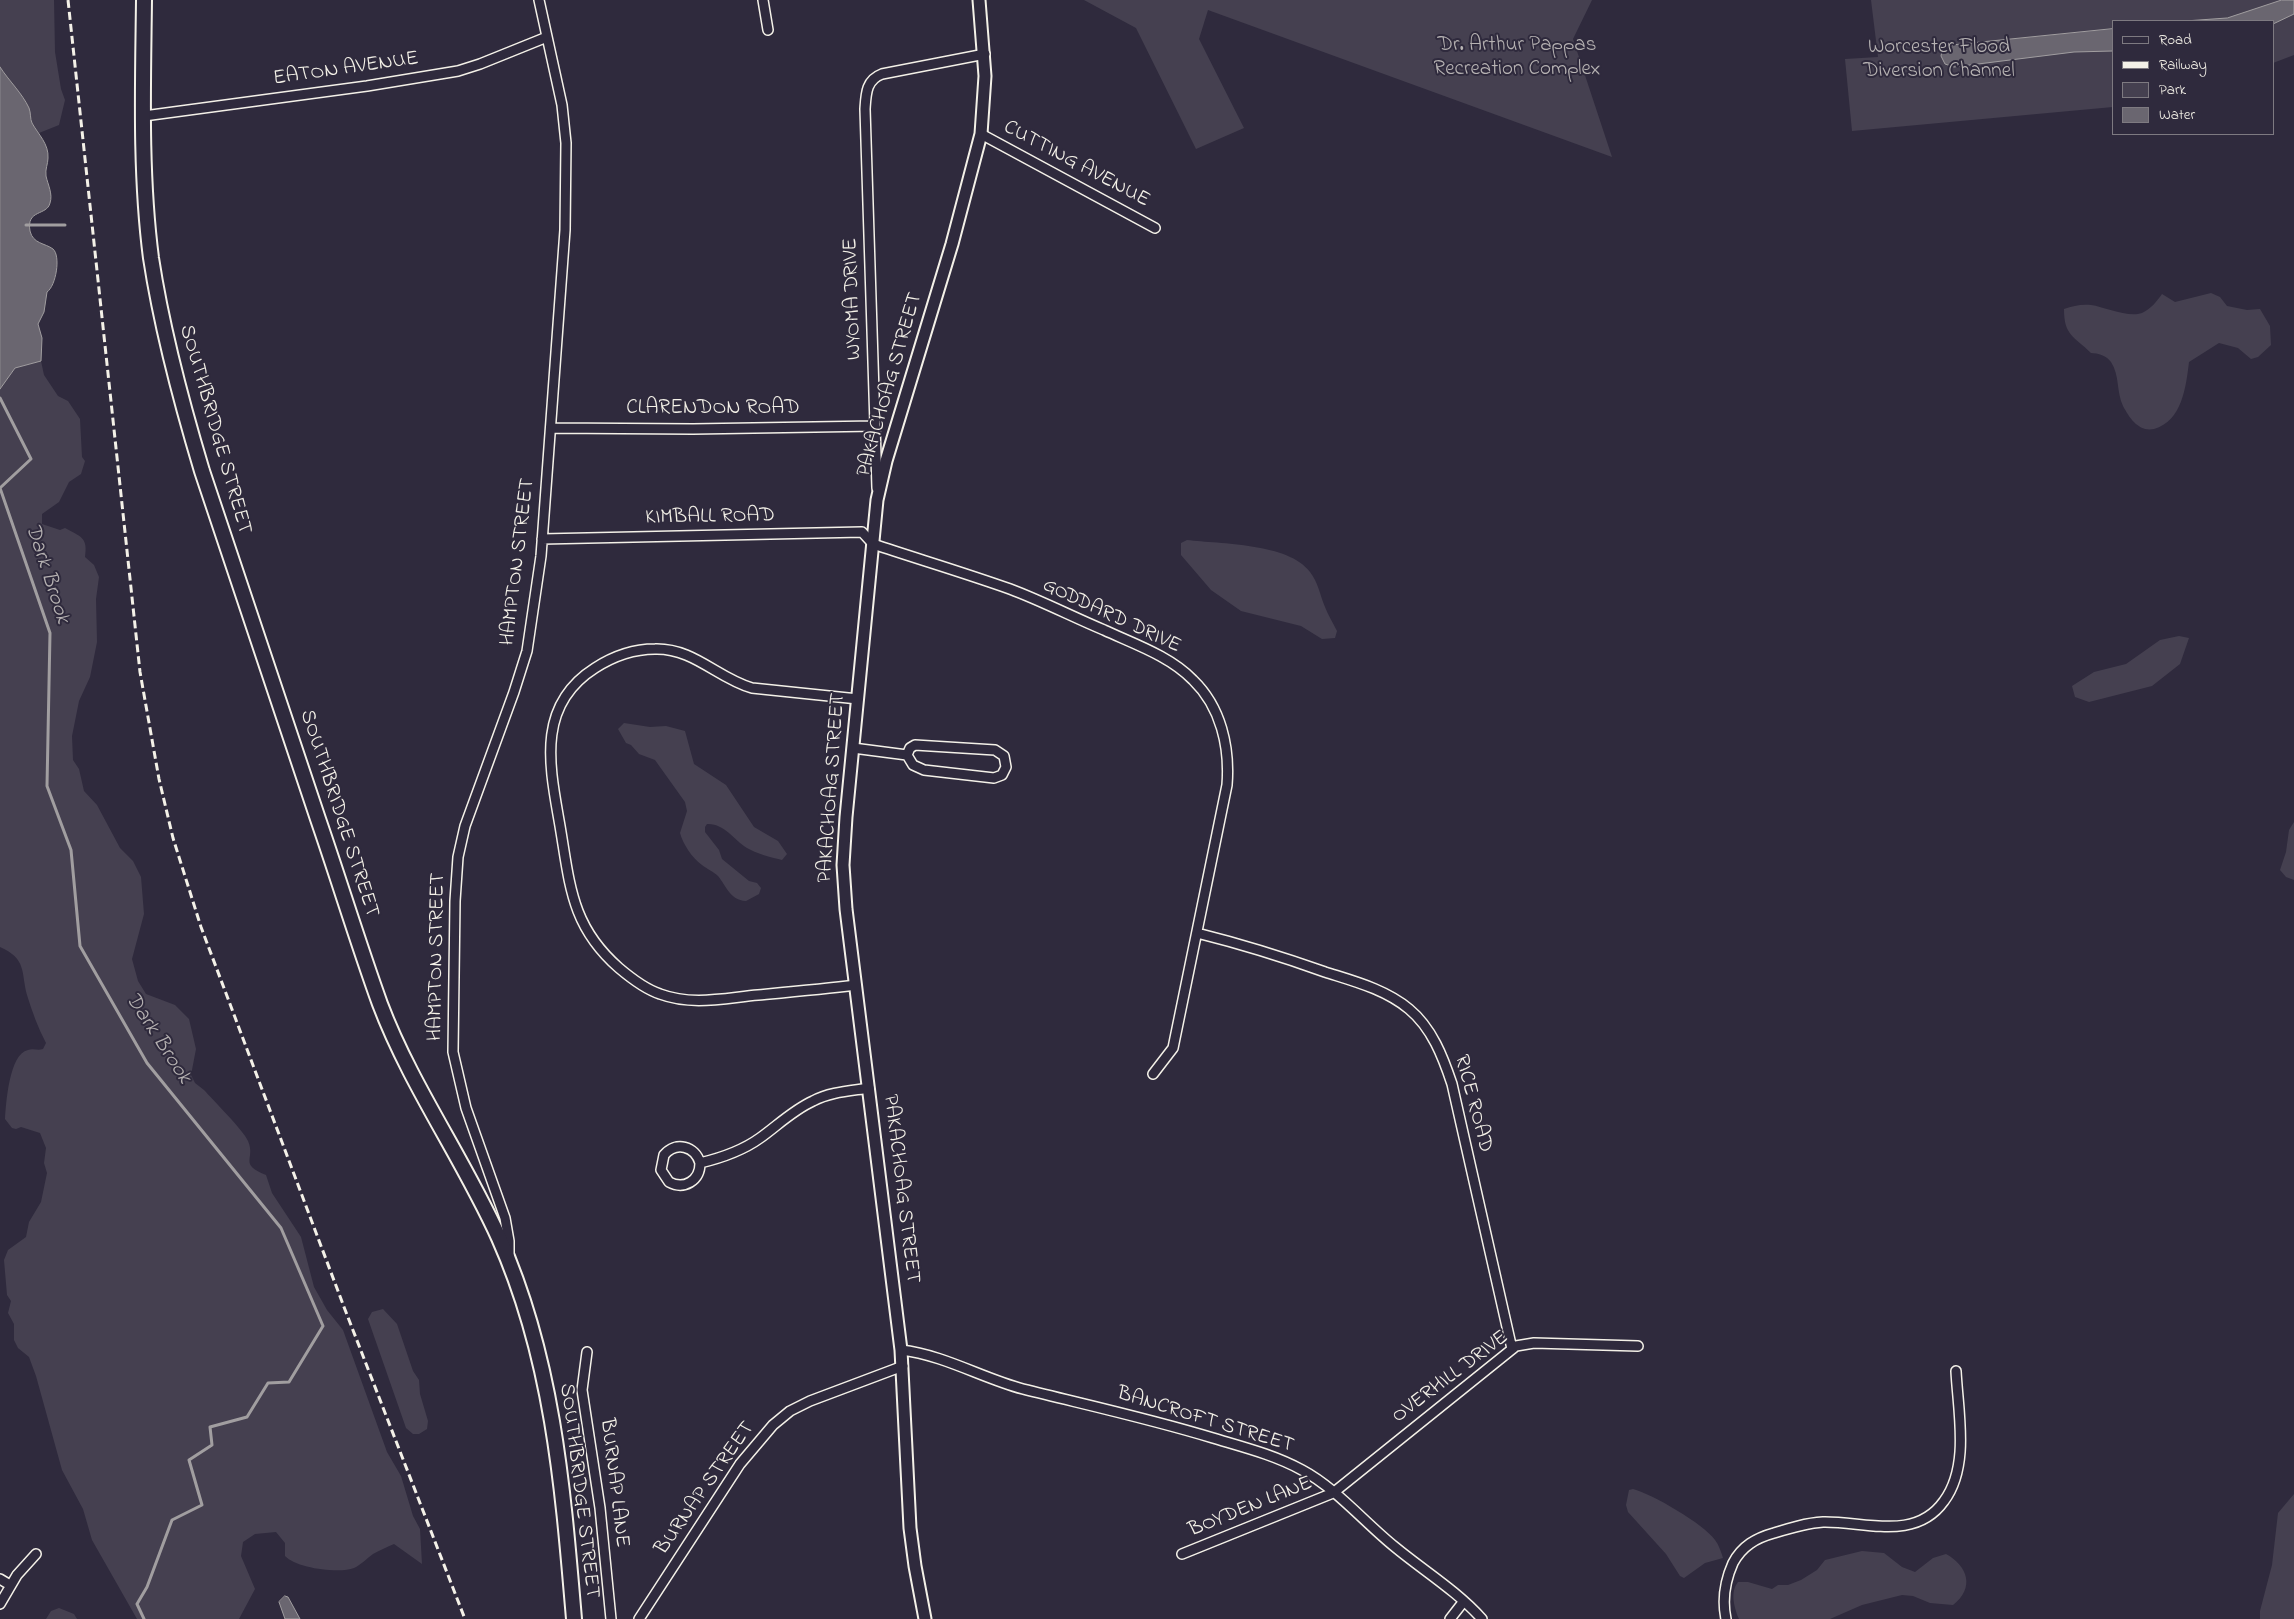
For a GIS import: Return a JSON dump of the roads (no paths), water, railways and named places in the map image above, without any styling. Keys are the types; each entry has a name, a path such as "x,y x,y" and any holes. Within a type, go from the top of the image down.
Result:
{"main road":[{"name":"SOUTHBRIDGE STREET","path":"144,0 144,180 151,257 163,326 178,389 202,471 381,1006 421,1093 476,1193 508,1262 534,1334 555,1433 563,1496 574,1619"}],"street":[{"name":"HAMPTON STREET","path":"508,1262 509,1241 505,1218 466,1108 454,1059 452,1013 458,857 465,826 527,652 542,539 565,230 566,143 562,105 539,0"},
{"path":"763,0 768,30"},
{"name":"PAKACHOAG STREET","path":"925,1619 910,1528 903,1366 843,876 846,817 877,500 886,461 965,198 980,134 985,54 979,0"},
{"name":"EATON AVENUE","path":"144,116 367,86 458,70 480,64 547,36"},
{"name":"WYOMA DRIVE","path":"877,500 866,98 868,85 873,79 882,74 985,54"},
{"name":"CUTTING AVENUE","path":"980,134 1155,228"},
{"name":"CLARENDON ROAD","path":"551,428 693,429 875,426"},
{"name":"KIMBALL ROAD","path":"542,539 862,532 873,544"},
{"name":"GODDARD DRIVE","path":"873,544 1028,597 1154,654 1184,672 1201,688 1213,708 1222,728 1227,750 1228,773 1223,808 1173,1048 1153,1074"},
{"path":"856,985 699,1001 669,998 638,983 604,954 582,923 570,886 550,766 551,737 555,718 569,691 588,672 612,659 632,652 654,649 679,651 707,664 738,683 752,688 858,699"},
{"path":"915,745 995,750 1004,756 1006,767 1002,775 994,778 920,768 913,765 907,754 910,748 915,745"},
{"path":"853,748 907,754"},
{"name":"RICE ROAD","path":"1197,933 1248,945 1369,987 1409,1009 1424,1025 1439,1050 1452,1084 1512,1349"},
{"path":"700,1163 741,1150 814,1100 833,1094 868,1088"},
{"path":"677,1146 692,1150 700,1163 697,1177 690,1183 682,1186 668,1182 661,1170 664,1155 677,1146"},
{"name":"OVERHILL DRIVE","path":"1333,1493 1512,1349 1528,1343 1638,1346"},
{"name":"BANCROFT STREET","path":"901,1350 927,1355 1022,1388 1116,1411 1260,1452 1302,1469 1333,1493 1394,1547 1464,1601 1482,1619"},
{"name":"BURNAP LANE","path":"586,1352 582,1390 600,1508 612,1619"},
{"name":"BURNAP STREET","path":"639,1619 740,1464 772,1425 790,1411 810,1401 903,1366"},
{"path":"1726,1619 1724,1599 1729,1574 1741,1551 1754,1540 1796,1526 1819,1523 1882,1527 1902,1526 1926,1518 1944,1503 1957,1476 1960,1459 1956,1371"},
{"name":"BOYDEN LANE","path":"1182,1554 1333,1493"},
{"path":"0,1604 10,1585 36,1554"},
{"path":"0,1579 10,1585"},
{"path":"1450,1619 1464,1601"}],"water":[{"path":"2282,0 2294,0 2294,14 2274,24 2274,20 2199,20 2227,18"},
{"path":"2112,29 2112,51 2074,52 1954,67 1945,64 1941,56 1942,51 1953,45"},
{"path":"0,67 26,103 30,110 32,123 47,148 46,176 51,200 45,210 31,219 30,231 36,241 53,249 57,258 57,264 55,278 47,292 44,312 38,324 42,338 41,361 15,368 0,389"},
{"path":"285,1596 288,1597 300,1619 285,1619 279,1602"}],"waterway":[{"path":"26,225 65,225"},
{"name":"Dark Brook","path":"0,398 31,459 0,488 50,633 47,786 71,850 80,946 147,1063 281,1228 323,1326 289,1382 268,1383 247,1417 210,1427 212,1445 189,1460 202,1505 172,1520 147,1587 137,1604 144,1619"}],"railway":[{"path":"68,0 140,672 159,779 173,838 201,927 344,1307 465,1619"}],"park label":[{"name":"Dr. Arthur Pappas Recreation Complex","path":"1517,59"},
{"name":"Worcester Flood Diversion Channel","path":"1939,61"}]}
